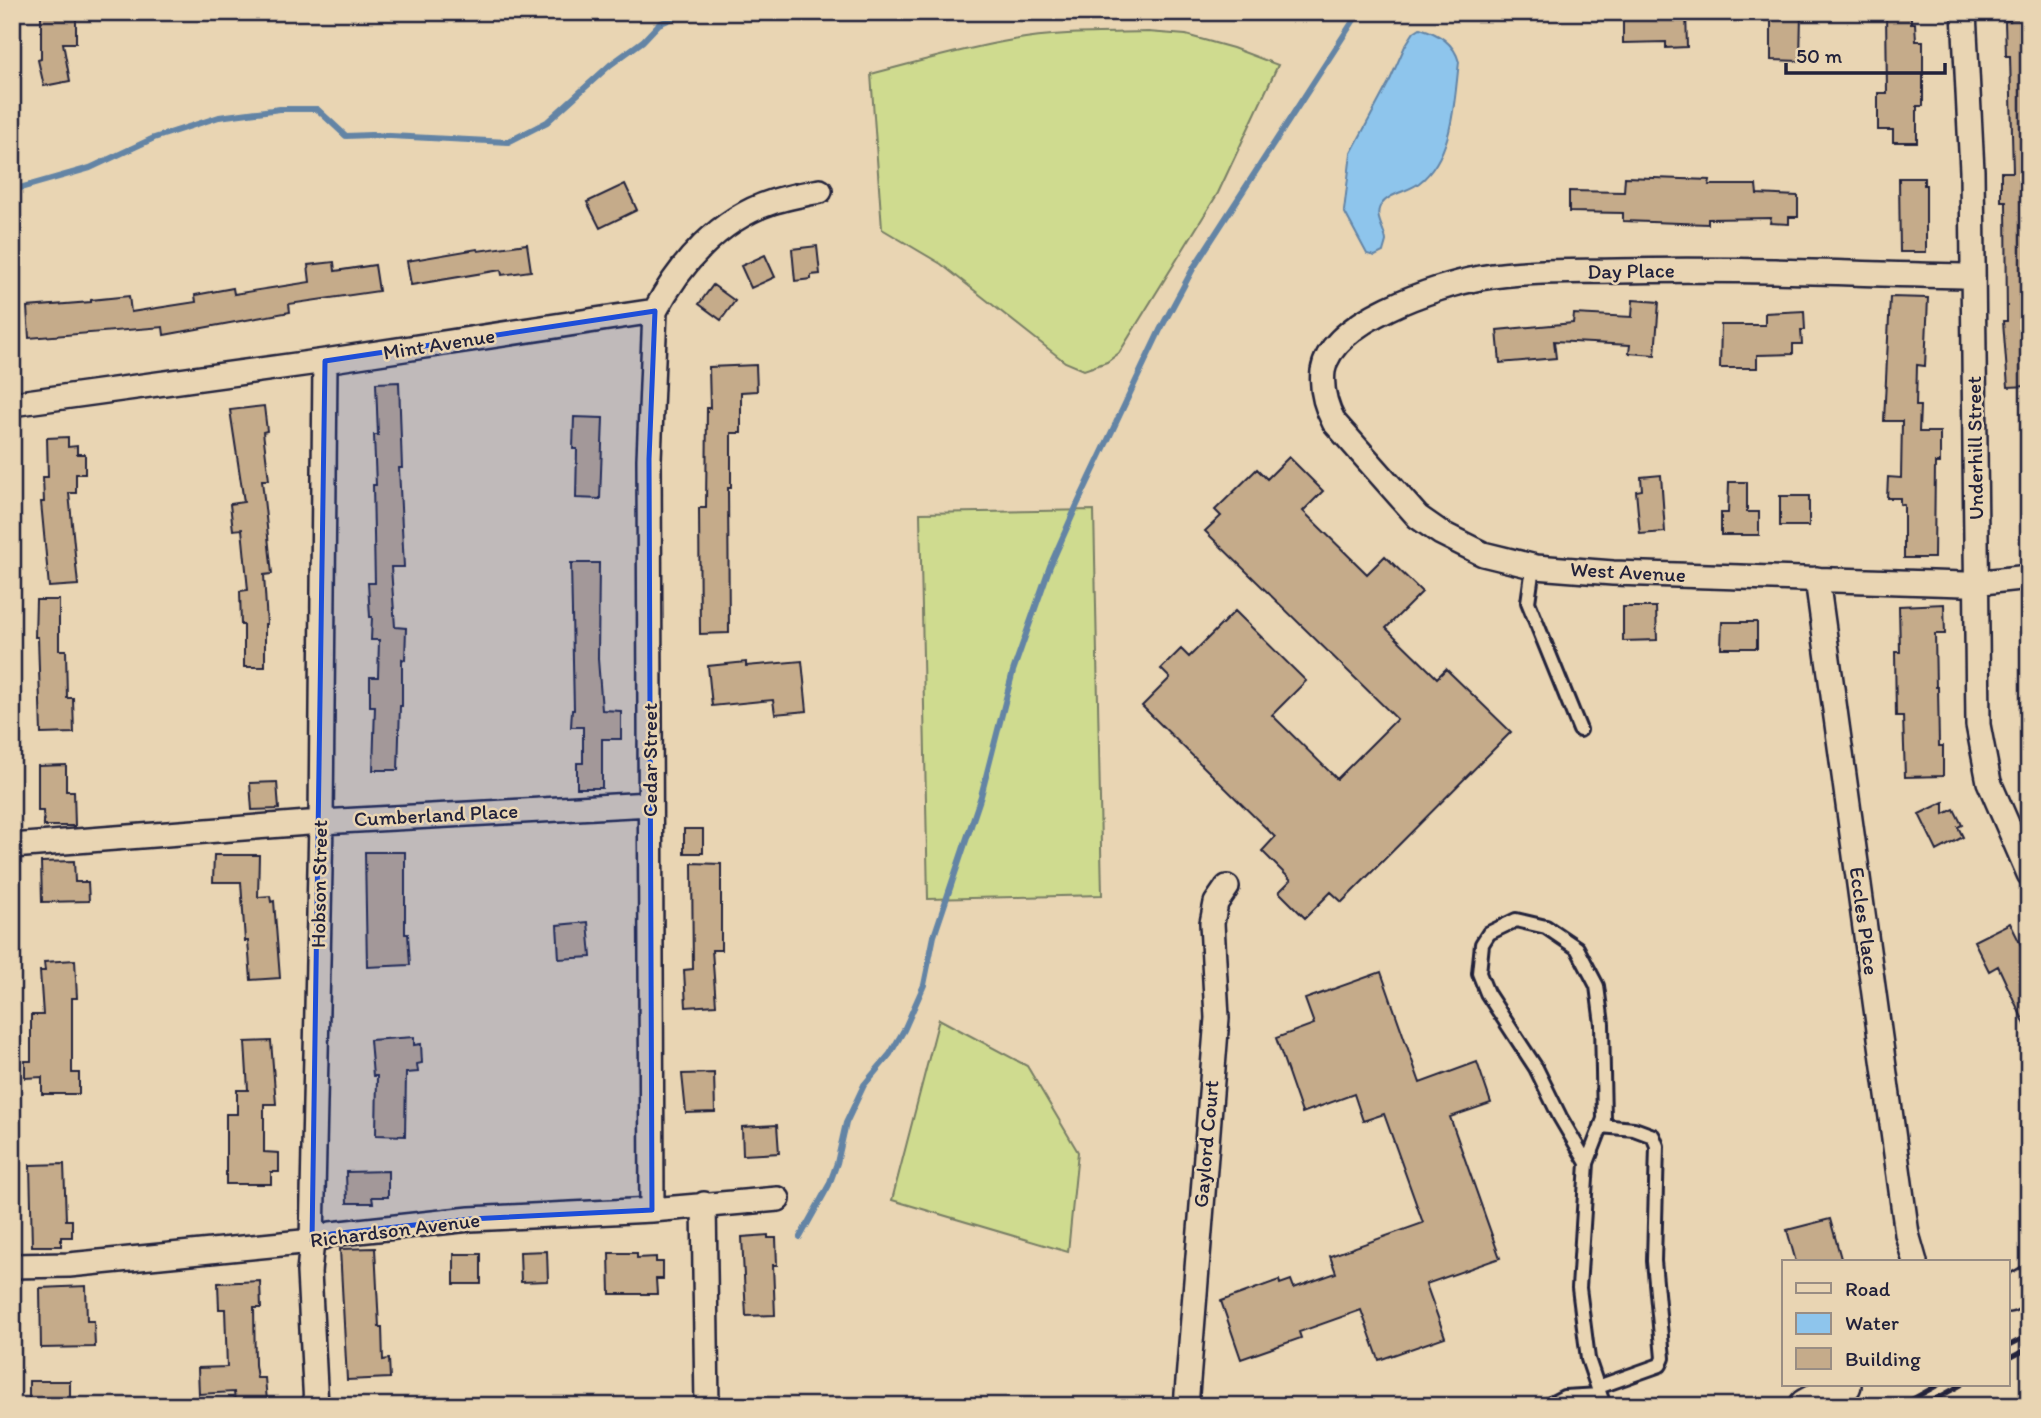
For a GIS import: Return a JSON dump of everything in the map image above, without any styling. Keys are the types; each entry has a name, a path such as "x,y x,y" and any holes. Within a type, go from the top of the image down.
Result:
{"street":[{"name":"Underhill Street","path":"1964,12 1972,171 1978,725 1989,782 2029,874"},
{"path":"655,311 667,287 684,264 720,229 771,202 820,191"},
{"name":"Day Place","path":"1323,371 1331,352 1349,332 1398,302 1480,278 1548,272 1652,270 1973,276"},
{"name":"Mint Avenue","path":"12,404 325,361 655,311"},
{"name":"Cedar Street","path":"652,1210 649,459 655,311"},
{"name":"Hobson Street","path":"316,1406 309,1272 312,1241 321,822 325,361"},
{"name":"West Avenue","path":"1323,371 1325,404 1335,422 1418,516 1441,533 1483,554 1533,566 1613,573 1976,584 2029,577"},
{"name":"Eccles Place","path":"1817,579 1905,1220 1915,1260"},
{"name":"Cumberland Place","path":"12,846 321,822 650,804"},
{"name":"Gaylord Court","path":"1186,1406 1217,1018 1212,923 1216,903 1227,887"},
{"name":"Richardson Avenue","path":"12,1266 69,1265 312,1241 331,1234 470,1219 652,1210 778,1199"},
{"path":"704,1204 707,1406"},
{"path":"2010,1294 2029,1283"},
{"path":"1806,1406 1842,1386"}],"lane":[{"path":"1533,566 1528,602 1580,730"},
{"path":"1587,1163 1536,1068 1487,993 1479,973 1482,944 1489,933 1516,920 1546,927 1577,948 1597,986 1602,1024 1604,1119 1587,1163 1578,1289 1588,1359 1600,1396"},
{"path":"1547,1406 1564,1397 1600,1396 1660,1365 1663,1358 1654,1261 1657,1146 1653,1136 1634,1129 1601,1126"}],"highlighted area":[{"path":"655,311 649,459 652,1210 470,1219 331,1234 312,1241 325,361"}],"green space":[{"path":"1148,32 1186,35 1233,48 1278,65 1218,193 1119,353 1107,362 1084,370 1065,362 941,264 882,229 871,74 959,51 1029,37"},
{"path":"1094,510 1102,895 928,899 920,513"},
{"path":"939,1019 1027,1066 1078,1152 1068,1252 892,1200"}],"water":[{"path":"1420,28 1445,40 1457,55 1459,62 1450,128 1439,159 1430,172 1415,186 1389,198 1381,205 1378,214 1386,241 1383,252 1375,256 1367,254 1344,211 1351,153 1405,46"}],"building":[{"path":"1623,12 1686,12 1687,47 1666,48 1666,42 1623,43"},
{"path":"1771,12 1801,12 1800,61 1771,60"},
{"path":"1886,12 1911,12 1916,41 1923,41 1923,106 1917,106 1917,142 1893,142 1893,130 1878,130 1878,93 1887,93"},
{"path":"41,13 76,13 76,43 63,43 70,81 44,86 38,60 41,59"},
{"path":"2029,17 2029,386 2008,387 2003,321 2007,321 2006,201 2001,201 2001,172 2013,172 2010,56 2006,56 2005,21 2010,21 2009,18"},
{"path":"1625,177 1710,180 1709,185 1756,185 1757,194 1798,196 1798,217 1789,217 1789,224 1770,223 1771,218 1708,219 1708,224 1623,221 1623,213 1569,212 1569,191 1624,192"},
{"path":"1899,178 1924,178 1926,252 1900,252"},
{"path":"625,184 637,210 600,228 587,202"},
{"path":"527,244 531,271 502,275 501,270 411,285 407,261"},
{"path":"817,246 820,274 811,275 811,279 795,281 792,249"},
{"path":"765,255 775,277 751,288 741,266"},
{"path":"334,262 335,271 375,265 379,291 289,304 290,312 164,335 163,327 29,338 27,307 129,296 131,312 196,302 195,295 233,288 234,294 310,282 308,265"},
{"path":"713,285 735,301 721,320 699,304"},
{"path":"1890,297 1928,298 1925,366 1917,365 1916,406 1920,406 1919,432 1940,432 1940,463 1935,463 1934,558 1904,558 1904,505 1900,504 1900,498 1887,498 1888,477 1901,478 1902,421 1884,421"},
{"path":"1633,300 1659,302 1655,355 1629,353 1630,345 1554,341 1556,358 1500,363 1497,330 1573,323 1574,314 1632,317"},
{"path":"1804,311 1805,330 1801,330 1802,344 1793,344 1793,354 1757,355 1757,368 1720,368 1721,325 1765,325 1765,313"},
{"path":"756,365 757,391 741,392 741,433 731,433 731,488 728,488 729,633 700,634 699,508 706,508 709,367"},
{"path":"399,382 402,468 399,468 404,567 391,567 395,627 406,628 405,660 402,659 398,770 373,770 375,706 370,706 370,677 378,677 379,640 371,640 372,617 368,583 375,583 373,485 376,485 374,435 378,435 376,383"},
{"path":"264,406 267,431 263,432 269,480 262,480 272,574 264,575 267,624 265,667 244,667 244,625 241,625 240,591 248,590 242,529 233,530 230,504 244,502 230,410"},
{"path":"574,417 603,418 600,499 576,498 577,449 573,449"},
{"path":"68,437 68,447 77,446 77,454 85,454 85,474 76,474 76,493 69,493 78,585 49,587 41,502 44,502 43,477 48,477 47,438"},
{"path":"1289,457 1323,491 1303,511 1367,574 1385,556 1422,592 1386,628 1437,678 1446,669 1511,732 1342,902 1331,892 1305,918 1279,892 1291,880 1262,851 1275,837 1142,706 1170,678 1161,669 1181,649 1189,657 1235,611 1306,681 1272,715 1337,779 1397,719 1205,531 1221,516 1215,510 1257,469 1267,479"},
{"path":"1661,475 1665,532 1640,534 1636,491 1642,490 1641,477"},
{"path":"1729,482 1747,482 1747,512 1759,512 1759,535 1721,535 1721,513 1728,513"},
{"path":"1780,496 1809,496 1809,526 1780,526"},
{"path":"571,563 599,563 598,659 602,710 621,711 621,739 602,739 602,788 577,788 577,763 583,763 583,727 571,727 574,710"},
{"path":"36,600 59,600 59,650 66,650 67,698 73,698 74,733 41,734 38,637 35,637"},
{"path":"1944,604 1945,634 1935,634 1939,746 1943,746 1943,776 1905,777 1903,716 1896,716 1895,652 1900,652 1899,606"},
{"path":"1623,607 1656,607 1657,640 1623,641"},
{"path":"1722,622 1757,622 1757,648 1721,648"},
{"path":"802,661 807,711 775,714 773,700 712,706 708,666"},
{"path":"66,765 66,791 74,791 75,826 44,826 43,811 38,811 38,766"},
{"path":"277,782 279,809 252,810 250,783"},
{"path":"1944,802 1944,814 1954,809 1962,825 1958,827 1963,837 1937,851 1919,814"},
{"path":"684,829 703,829 703,853 684,853"},
{"path":"365,852 405,852 405,934 408,934 410,965 367,967"},
{"path":"214,855 259,855 258,897 270,896 271,902 274,901 280,978 251,980 241,882 213,882"},
{"path":"74,861 75,882 88,882 89,901 42,902 41,862"},
{"path":"692,863 721,864 721,950 712,950 716,1005 686,1007 684,970 693,969"},
{"path":"588,922 591,957 559,959 557,925"},
{"path":"2010,923 2029,961 2029,1033 1998,966 1989,971 1974,941"},
{"path":"75,960 77,998 72,998 72,1073 79,1073 79,1094 42,1094 42,1077 25,1078 25,1061 31,1061 31,1015 43,1015 40,971 45,971 44,962"},
{"path":"1381,972 1420,1083 1477,1062 1491,1103 1450,1117 1500,1258 1426,1284 1445,1337 1379,1360 1361,1310 1299,1332 1301,1338 1241,1359 1221,1301 1279,1280 1280,1284 1291,1280 1294,1288 1336,1273 1330,1256 1423,1223 1384,1114 1363,1121 1354,1094 1302,1113 1276,1038 1314,1024 1305,999"},
{"path":"414,1037 414,1045 421,1044 422,1063 417,1064 418,1072 406,1073 405,1136 376,1135 377,1076 373,1076 370,1040"},
{"path":"271,1041 276,1104 264,1104 264,1152 279,1153 279,1172 271,1172 271,1184 226,1184 226,1114 237,1114 237,1090 248,1090 245,1042"},
{"path":"714,1073 715,1112 686,1113 682,1074"},
{"path":"777,1125 779,1153 743,1155 742,1127"},
{"path":"64,1164 66,1220 72,1220 72,1237 61,1237 61,1246 32,1246 30,1165"},
{"path":"388,1171 388,1197 372,1197 373,1203 347,1203 346,1172"},
{"path":"1830,1219 1841,1260 1795,1260 1787,1230"},
{"path":"768,1235 768,1238 776,1238 777,1265 773,1265 775,1315 746,1316 742,1237"},
{"path":"375,1248 379,1327 382,1327 383,1360 389,1359 390,1378 347,1380 340,1249"},
{"path":"547,1251 548,1281 521,1282 520,1252"},
{"path":"609,1253 637,1253 637,1258 656,1257 656,1262 663,1262 663,1279 656,1279 657,1294 610,1294"},
{"path":"454,1254 481,1254 481,1284 454,1284"},
{"path":"260,1281 261,1308 254,1308 255,1365 257,1378 265,1378 267,1401 235,1403 234,1392 199,1394 198,1368 227,1367 225,1309 219,1309 218,1283"},
{"path":"86,1286 87,1321 94,1321 95,1347 41,1348 40,1288"},
{"path":"29,1381 70,1381 70,1406 29,1404"}],"waterway":[{"path":"13,190 90,168 154,138 219,117 280,109 317,109 346,136 508,142 547,122 610,65 643,41 659,24 687,12"},
{"path":"913,12 975,12"},
{"path":"800,1237 829,1185 846,1123 864,1085 890,1054 924,985 934,936 981,796 1013,671 1050,566 1077,505 1160,330 1194,267 1359,12"}],"railway":[{"path":"2010,1345 2029,1335"},
{"path":"2010,1358 2029,1348"},
{"path":"1900,1406 1936,1386"},
{"path":"1923,1406 1959,1386"}]}
